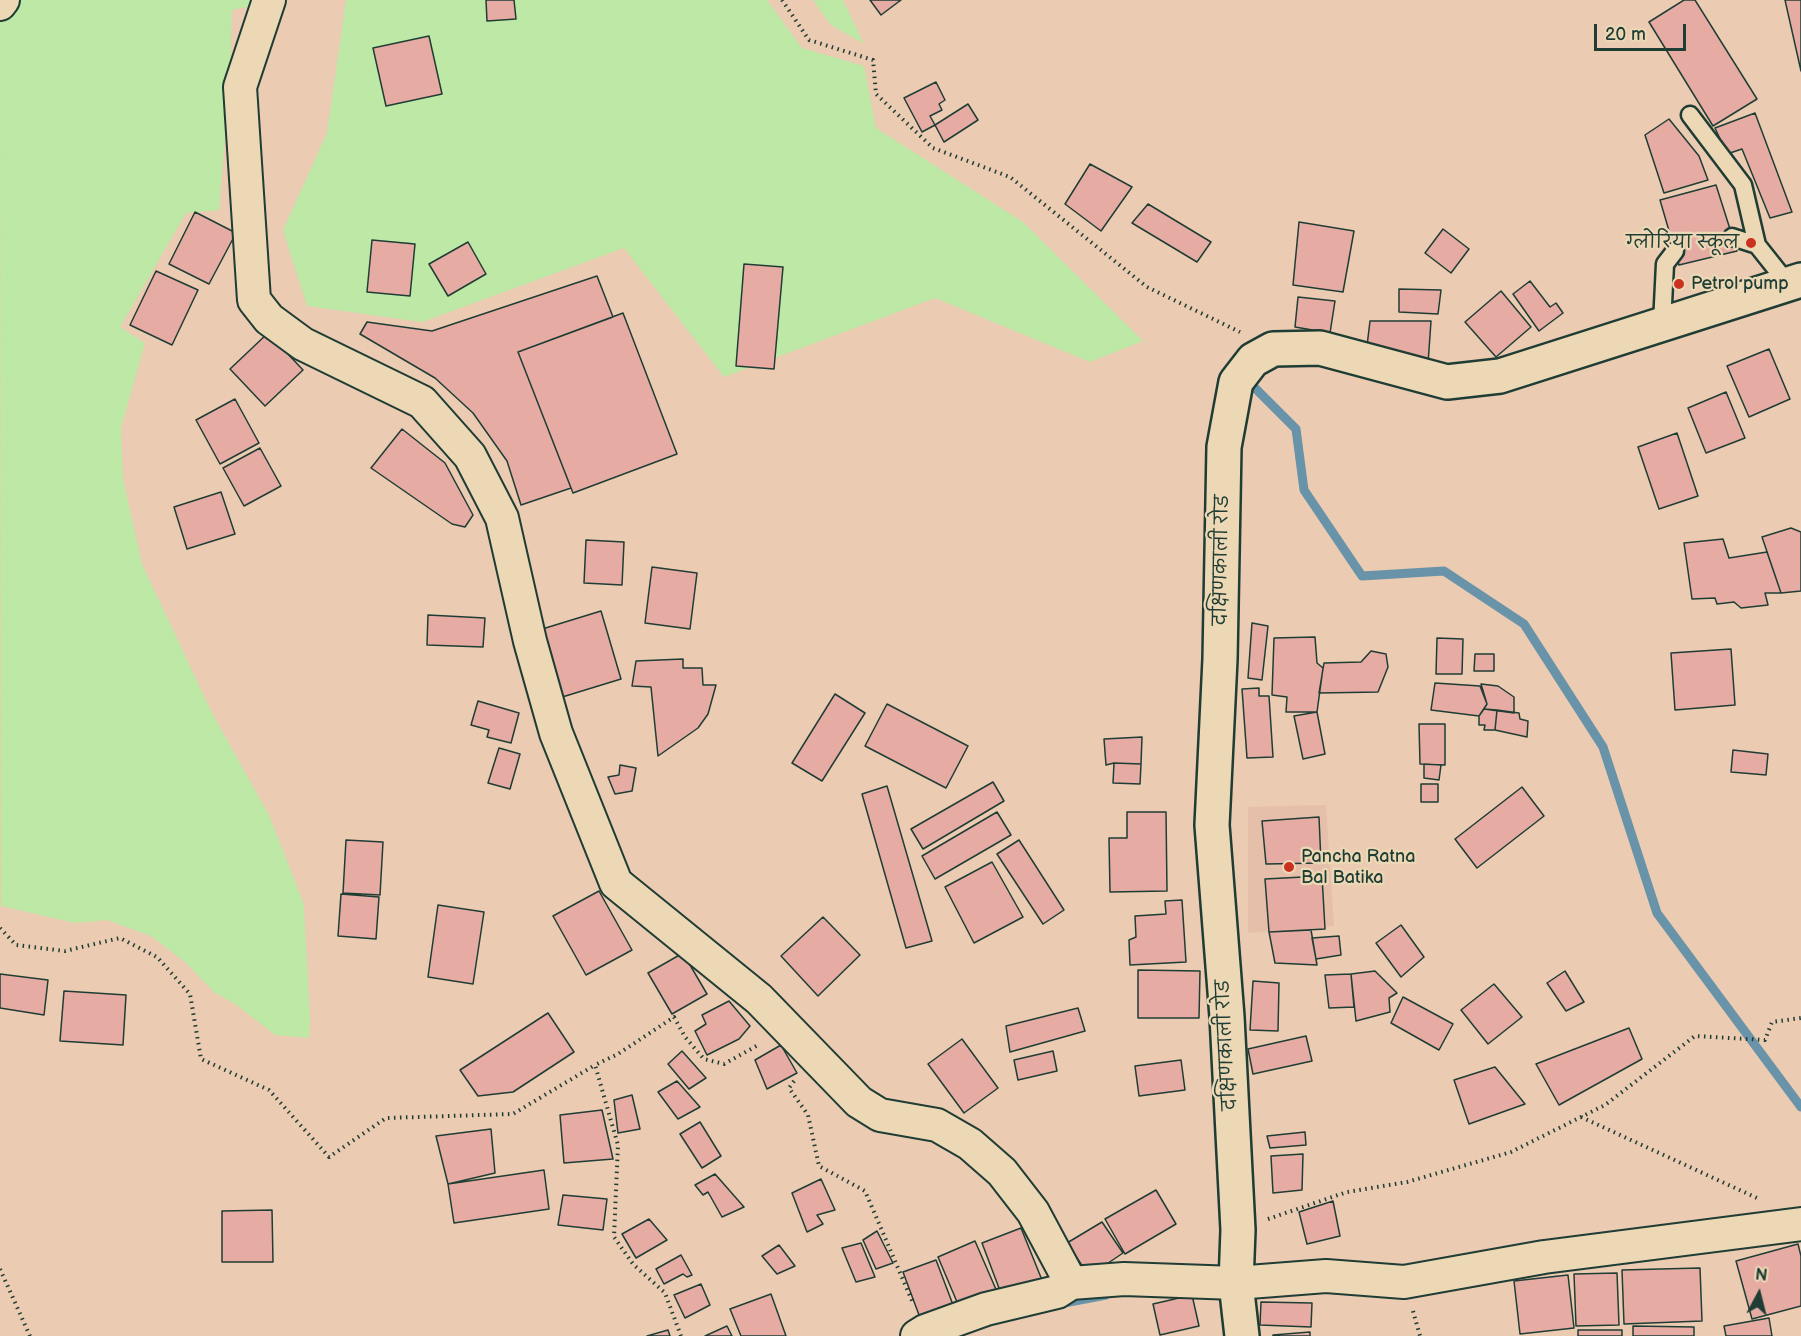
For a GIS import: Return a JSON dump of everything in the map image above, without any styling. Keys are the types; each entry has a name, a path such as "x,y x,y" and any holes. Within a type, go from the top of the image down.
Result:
{"main road":[{"path":"1273,348 1320,348 1447,382 1500,376 1794,282"},
{"name":"दक्षिणकाली रोड","path":"1242,1336 1236,1282 1238,1230 1227,1017 1212,825 1220,659 1224,447 1236,382 1253,360 1273,348"}],"street":[{"path":"269,0 240,87 254,300 269,319 303,344 422,402 470,456 502,518 530,641 556,733 616,884 759,999 866,1107 880,1115 937,1125 970,1144 1002,1172 1033,1212 1071,1283"},
{"path":"923,1334 986,1309 1058,1292 1071,1283 1124,1279 1236,1282 1326,1276 1404,1282 1545,1257 1801,1224"}],"lane":[{"path":"1690,115 1743,186 1757,245"},
{"path":"1732,237 1757,245 1794,282"},
{"path":"1662,324 1665,264 1675,251"}],"path":[{"path":"782,0 809,40 873,60 876,94 933,148 1010,177 1147,287 1273,348"},
{"path":"0,928 16,945 65,951 120,938 157,957 190,994 201,1059 269,1090 329,1157 386,1118 513,1114 595,1065 618,1054 674,1017 685,1037 704,1059 724,1064 789,1030"},
{"path":"1238,1230 1347,1192 1407,1182 1511,1152 1605,1105 1695,1036 1765,1040 1772,1022 1801,1018"},
{"path":"595,1065 618,1145 614,1237 633,1264 665,1293 681,1336"},
{"path":"799,1076 789,1088 808,1115 819,1166 865,1191 923,1334"},
{"path":"1581,1117 1759,1199"},
{"path":"0,1269 30,1336"}],"shaded area":[{"name":"Pancha Ratna Bal Batika","path":"1326,805 1334,926 1248,933 1248,807"}],"green space":[{"path":"13,0 258,0 256,5 232,10 230,81 219,210 186,213 120,327 145,343 121,428 123,479 142,564 212,713 269,815 304,905 309,1038 275,1035 238,1006 214,992 185,962 151,936 107,920 75,923 1,906 0,19"},
{"path":"346,0 767,0 802,48 864,66 876,128 1023,222 1143,341 1090,362 935,298 724,377 624,248 422,322 307,306 283,230 327,133"},
{"path":"813,0 843,0 864,44 831,25"}],"building":[{"path":"486,0 514,0 516,19 487,21"},
{"path":"870,0 901,0 881,15"},
{"path":"1684,0 1695,0 1757,99 1713,126 1649,22"},
{"path":"1785,0 1801,0 1801,71"},
{"path":"429,36 442,94 386,106 373,48"},
{"path":"936,82 945,100 939,104 942,110 930,116 935,125 922,132 904,98"},
{"path":"968,104 978,120 944,142 935,125"},
{"path":"1755,113 1792,212 1770,218 1742,149 1727,154 1715,128"},
{"path":"1669,119 1699,156 1708,180 1664,193 1645,135"},
{"path":"1090,164 1132,187 1101,231 1065,204"},
{"path":"1716,185 1737,251 1679,265 1660,200"},
{"path":"1148,204 1211,242 1197,262 1132,223"},
{"path":"195,212 236,233 209,284 169,264"},
{"path":"1299,222 1354,231 1343,292 1293,285"},
{"path":"1443,229 1469,249 1451,273 1425,253"},
{"path":"372,240 415,244 410,296 367,292"},
{"path":"468,242 486,274 448,296 429,264"},
{"path":"744,264 783,267 774,369 736,366"},
{"path":"156,271 198,290 172,345 130,325"},
{"path":"597,276 613,317 518,352 571,488 521,505 507,461 473,413 435,378 360,334 367,322 432,331"},
{"path":"1530,281 1550,307 1556,303 1563,313 1539,331 1513,294"},
{"path":"1399,289 1441,290 1438,314 1399,312"},
{"path":"1501,291 1531,327 1496,357 1465,322"},
{"path":"1298,297 1335,301 1330,333 1295,327"},
{"path":"623,313 677,454 573,493 518,352"},
{"path":"1370,321 1431,321 1428,364 1366,354"},
{"path":"268,333 303,370 265,406 230,369"},
{"path":"1769,349 1790,399 1749,417 1727,366"},
{"path":"1726,392 1745,438 1706,453 1688,408"},
{"path":"235,399 259,443 220,464 196,420"},
{"path":"402,429 445,463 473,515 465,527 452,524 371,468"},
{"path":"1677,433 1698,496 1659,509 1638,447"},
{"path":"260,448 281,486 244,506 223,468"},
{"path":"221,492 235,534 187,549 174,507"},
{"path":"1791,528 1801,532 1801,591 1781,593 1762,537"},
{"path":"1723,539 1729,558 1767,552 1781,593 1765,593 1768,605 1741,608 1734,602 1717,604 1715,598 1692,599 1684,543"},
{"path":"586,540 624,542 622,585 584,583"},
{"path":"652,567 697,573 690,629 645,623"},
{"path":"601,611 621,679 559,698 539,630"},
{"path":"428,615 485,618 483,647 427,645"},
{"path":"1252,623 1268,626 1262,680 1248,678"},
{"path":"1315,637 1317,663 1323,668 1317,712 1286,712 1287,697 1272,695 1274,638"},
{"path":"1437,638 1463,639 1462,674 1436,674"},
{"path":"1731,649 1735,705 1675,710 1671,653"},
{"path":"1371,651 1386,654 1388,667 1378,692 1319,693 1324,663 1361,662"},
{"path":"1475,654 1494,654 1494,671 1474,671"},
{"path":"683,659 683,668 702,668 703,685 716,685 708,714 698,728 658,756 651,687 632,686 636,661"},
{"path":"1435,683 1480,686 1487,704 1479,716 1431,710"},
{"path":"1481,684 1498,686 1514,697 1514,713 1484,709 1487,704"},
{"path":"1259,688 1259,696 1269,696 1273,757 1247,758 1242,689"},
{"path":"835,694 865,713 822,781 792,763"},
{"path":"478,701 519,713 511,743 487,737 489,730 471,725"},
{"path":"887,704 968,746 946,788 865,746"},
{"path":"1484,709 1497,710 1495,730 1484,730 1485,725 1479,725 1479,716"},
{"path":"1497,710 1519,713 1520,719 1528,721 1527,737 1495,730"},
{"path":"1317,712 1325,754 1303,759 1294,716"},
{"path":"1419,724 1445,724 1445,765 1420,764"},
{"path":"1142,737 1141,764 1106,765 1104,739"},
{"path":"499,748 520,754 510,789 488,783"},
{"path":"1733,750 1768,754 1766,775 1731,772"},
{"path":"1114,763 1141,764 1140,784 1113,783"},
{"path":"1424,764 1441,765 1439,780 1424,778"},
{"path":"620,765 636,768 632,791 615,794 608,777 619,775"},
{"path":"993,782 1004,801 923,849 911,829"},
{"path":"1421,784 1438,784 1438,802 1421,802"},
{"path":"887,786 932,941 906,948 862,794"},
{"path":"1522,787 1544,816 1477,868 1455,839"},
{"path":"997,812 1011,835 935,879 922,856"},
{"path":"1127,812 1166,812 1167,891 1110,892 1109,838 1127,838"},
{"path":"1319,817 1321,863 1266,864 1262,821"},
{"path":"346,840 383,842 380,895 343,893"},
{"path":"1019,840 1064,910 1043,924 997,854"},
{"path":"992,862 1023,917 974,943 945,887"},
{"path":"1322,876 1325,929 1269,932 1265,879"},
{"path":"599,891 632,950 586,975 553,916"},
{"path":"341,894 379,897 376,939 338,936"},
{"path":"1182,900 1186,962 1130,965 1129,940 1136,937 1135,916 1166,914 1165,901"},
{"path":"438,905 484,912 473,984 428,977"},
{"path":"823,917 860,955 818,996 781,956"},
{"path":"1401,925 1424,957 1401,977 1376,943"},
{"path":"1311,930 1317,965 1275,963 1269,932"},
{"path":"1339,936 1341,955 1316,959 1312,938"},
{"path":"683,953 707,994 672,1014 648,973"},
{"path":"1138,970 1200,971 1199,1018 1138,1018"},
{"path":"1375,971 1397,993 1389,998 1390,1012 1356,1021 1351,974"},
{"path":"1565,971 1584,1002 1566,1011 1547,983"},
{"path":"0,974 48,980 44,1015 0,1008"},
{"path":"1351,974 1354,1007 1329,1008 1325,975"},
{"path":"1253,981 1279,983 1278,1031 1250,1030"},
{"path":"1494,984 1522,1017 1488,1044 1461,1010"},
{"path":"64,991 126,995 123,1045 60,1041"},
{"path":"1403,997 1453,1024 1439,1050 1391,1023"},
{"path":"729,1001 750,1026 739,1039 707,1055 695,1031 706,1024 702,1015"},
{"path":"1078,1008 1085,1031 1010,1052 1006,1026"},
{"path":"548,1013 574,1052 513,1092 478,1096 460,1070"},
{"path":"1629,1028 1642,1059 1559,1105 1536,1064"},
{"path":"1306,1036 1312,1061 1253,1074 1248,1049"},
{"path":"962,1039 998,1088 964,1113 928,1064"},
{"path":"781,1045 797,1073 767,1089 755,1060"},
{"path":"682,1051 706,1078 689,1089 668,1064"},
{"path":"1053,1051 1057,1071 1018,1080 1014,1060"},
{"path":"1181,1060 1185,1090 1139,1096 1135,1066"},
{"path":"1495,1067 1525,1104 1469,1124 1454,1080"},
{"path":"677,1081 700,1107 678,1119 658,1092"},
{"path":"632,1095 640,1129 618,1133 614,1100"},
{"path":"602,1110 613,1159 564,1163 560,1115"},
{"path":"700,1122 721,1156 702,1168 680,1134"},
{"path":"491,1129 495,1173 448,1184 436,1136"},
{"path":"1305,1132 1306,1145 1270,1148 1267,1136"},
{"path":"1303,1154 1302,1190 1273,1193 1271,1156"},
{"path":"544,1170 549,1209 454,1223 448,1184"},
{"path":"715,1174 744,1207 722,1217 708,1192 703,1195 695,1185"},
{"path":"821,1179 835,1210 817,1215 823,1224 807,1232 792,1193"},
{"path":"1156,1190 1176,1224 1125,1254 1105,1219"},
{"path":"563,1195 607,1199 603,1230 558,1225"},
{"path":"1333,1201 1340,1236 1307,1244 1299,1212"},
{"path":"272,1210 273,1262 222,1262 222,1211"},
{"path":"649,1219 667,1240 636,1258 622,1234"},
{"path":"1102,1222 1123,1253 1089,1276 1067,1243"},
{"path":"1021,1228 1042,1280 1002,1296 982,1243"},
{"path":"877,1231 893,1263 876,1269 863,1240"},
{"path":"975,1241 998,1294 960,1309 938,1257"},
{"path":"861,1243 875,1277 856,1282 842,1248"},
{"path":"1798,1244 1801,1256 1801,1306 1752,1319 1736,1261"},
{"path":"779,1245 795,1266 777,1274 762,1256"},
{"path":"681,1255 692,1275 687,1277 683,1274 664,1284 656,1269"},
{"path":"936,1260 955,1310 922,1323 903,1272"},
{"path":"1700,1268 1702,1321 1624,1324 1622,1270"},
{"path":"1617,1273 1619,1325 1576,1326 1574,1274"},
{"path":"1568,1275 1574,1328 1520,1334 1514,1281"},
{"path":"701,1284 710,1305 685,1318 674,1295"},
{"path":"771,1294 786,1336 741,1336 730,1309"},
{"path":"1192,1295 1199,1326 1160,1335 1153,1304"},
{"path":"1261,1302 1312,1303 1311,1327 1260,1325"},
{"path":"1769,1318 1772,1336 1726,1336 1724,1326"},
{"path":"727,1326 732,1336 705,1336"},
{"path":"1633,1326 1694,1327 1694,1336 1633,1336"},
{"path":"668,1330 670,1336 647,1336"},
{"path":"1578,1330 1622,1330 1622,1336 1578,1336"},
{"path":"1310,1332 1310,1336 1273,1336 1273,1335"}],"waterway":[{"path":"1248,381 1296,429 1304,490 1362,576 1444,571 1524,624 1603,747 1657,913 1801,1107"},
{"path":"1064,1303 1106,1295"}],"place":[{"name":"ग्लोरिया स्कूल","path":"1751,243"},
{"name":"Petrol pump","path":"1679,284"},
{"name":"Pancha Ratna Bal Batika","path":"1289,867"}]}
